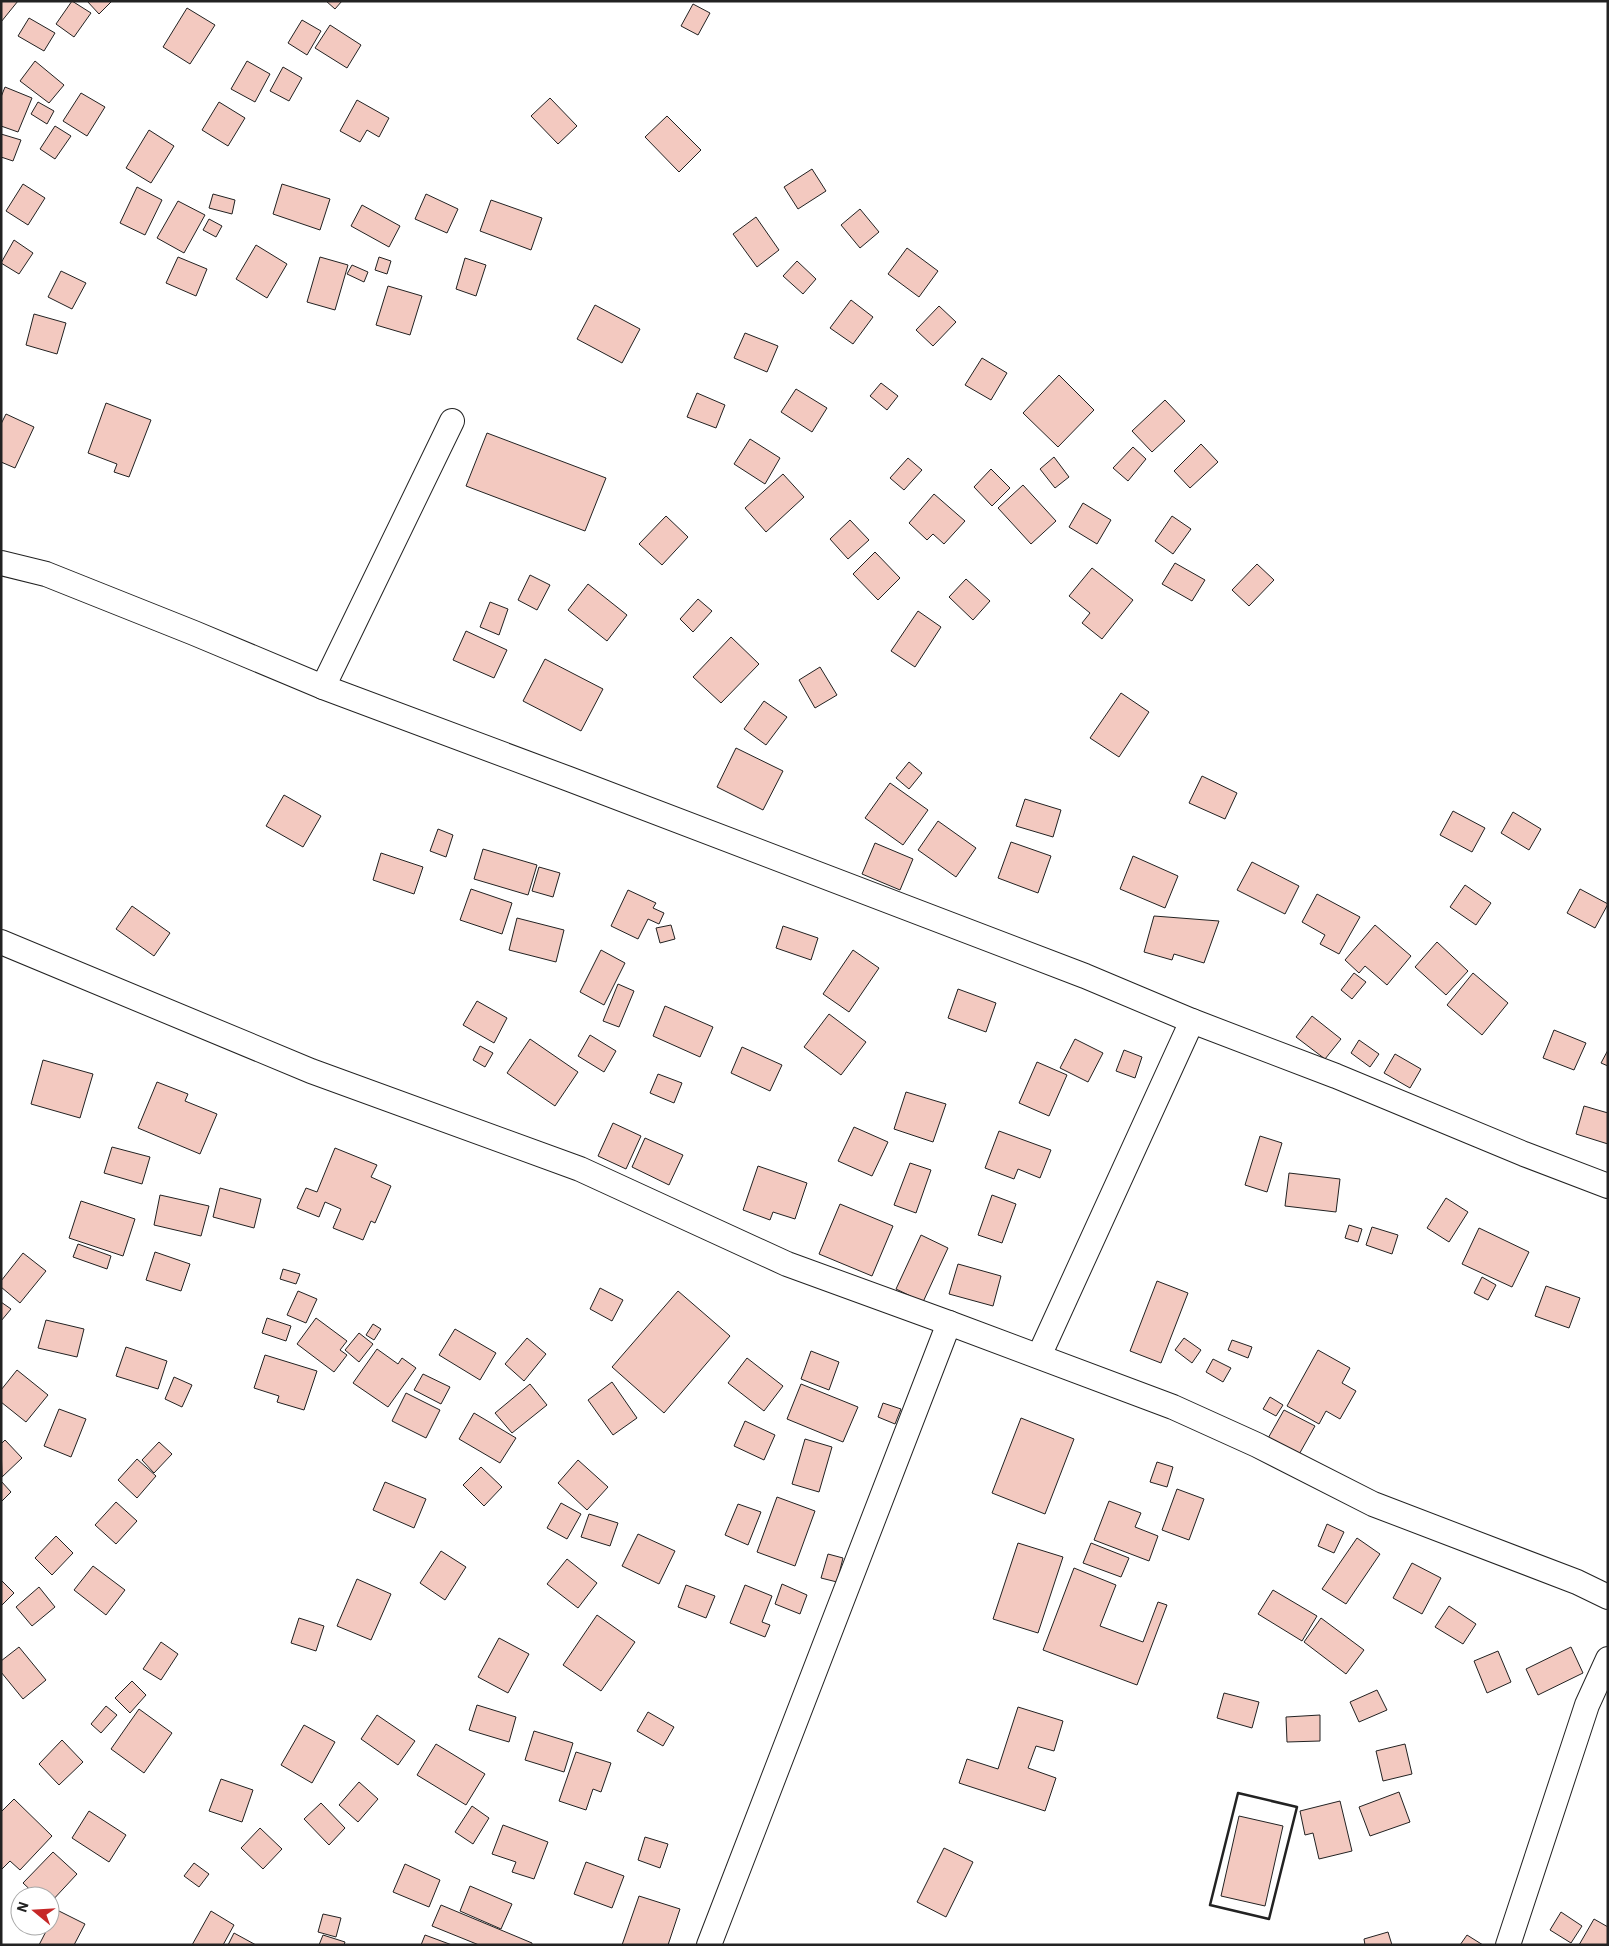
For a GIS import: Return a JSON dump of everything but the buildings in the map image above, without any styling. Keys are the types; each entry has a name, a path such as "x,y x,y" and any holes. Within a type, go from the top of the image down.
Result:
{"street":[{"path":"324,688 452,421"},
{"path":"1,564 46,574 194,633 324,688 914,909 1086,976 1192,1021 1336,1076 1524,1154 1608,1186"},
{"path":"1,942 311,1071 580,1169 786,1264 949,1322 1173,1407 1257,1444 1373,1504 1577,1582 1608,1598"},
{"path":"1039,1356 1192,1021"},
{"path":"709,1945 949,1322"},
{"path":"1508,1945 1587,1705 1608,1659"}],"wall":[{"path":"1238,1793 1297,1807 1269,1919 1210,1905 1238,1793"}]}
